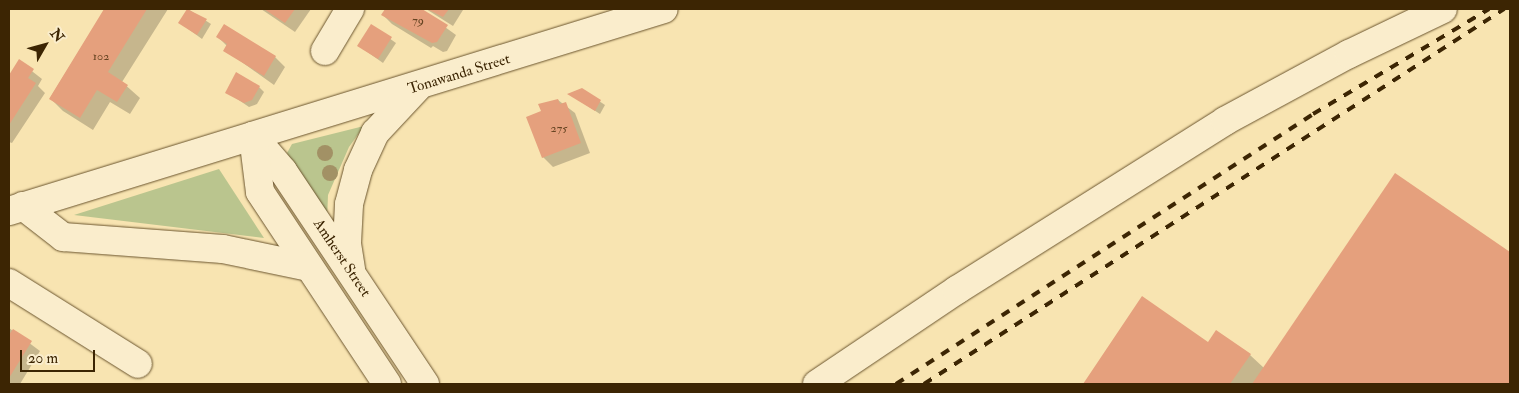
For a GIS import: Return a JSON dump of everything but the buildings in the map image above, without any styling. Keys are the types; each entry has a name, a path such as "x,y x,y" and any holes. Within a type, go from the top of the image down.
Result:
{"street":[{"path":"325,50 350,9"},
{"name":"Tonawanda Street","path":"252,136 419,87 664,9"},
{"path":"817,384 957,290 1226,121 1349,54 1443,9"},
{"path":"352,272 347,244 348,224 358,170 376,133 419,87"},
{"path":"16,208 252,136 260,192 387,384"},
{"name":"Amherst Street","path":"252,136 283,171 425,384"},
{"path":"16,208 63,236 223,249 309,267"},
{"path":"9,283 138,364"}],"green space":[{"path":"364,126 349,147 328,195 327,221 287,153 292,144"},
{"path":"219,169 264,238 74,215"}],"railway":[{"path":"896,384 1313,114 1489,9"},
{"path":"924,384 1504,9"}]}
